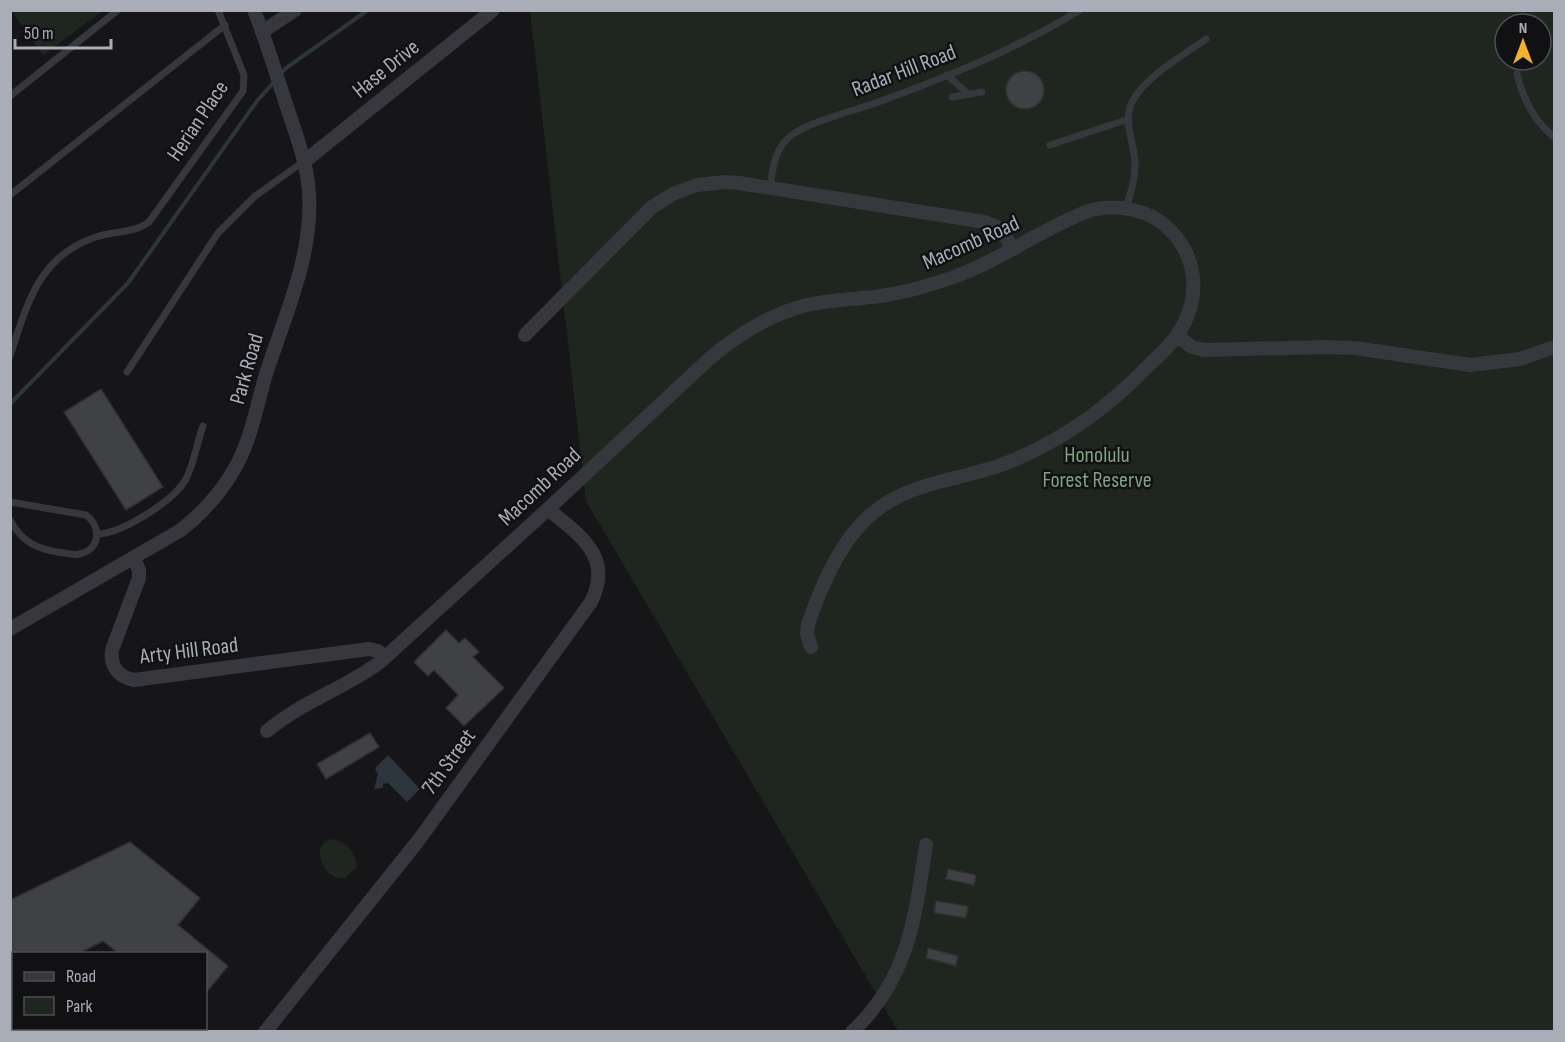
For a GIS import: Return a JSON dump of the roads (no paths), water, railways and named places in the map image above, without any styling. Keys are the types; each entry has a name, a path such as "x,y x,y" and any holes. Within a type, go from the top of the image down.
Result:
{"street":[{"name":"Park Road","path":"10,629 134,559 196,518 222,489 247,444 306,249 309,212 305,160 254,10"},
{"path":"262,32 294,10"},
{"name":"Hase Drive","path":"305,160 493,10"},
{"path":"525,335 642,215 662,200 684,189 711,183 739,183 985,222 1001,229 1013,249"},
{"name":"Macomb Road","path":"267,731 298,709 350,683 385,657 723,346 755,325 804,306 886,295 933,285 975,268 1091,210 1126,208 1148,215 1168,228 1189,256 1195,281 1188,314 1177,336 1121,393 1057,438 1034,451 985,471 905,493 869,516 843,546 810,618 807,634 810,647"},
{"path":"1177,336 1192,347 1203,350 1355,348 1470,365 1520,359 1553,347"},
{"name":"7th Street","path":"265,1032 418,841 591,602 599,578 593,553 583,539 548,509"},
{"name":"Arty Hill Road","path":"134,559 139,570 139,578 111,657 116,670 129,679 369,649 378,651 385,657"},
{"path":"852,1032 880,999 906,950 916,915 926,845"}],"lane":[{"path":"10,96 118,10"},
{"path":"218,10 225,26"},
{"name":"Radar Hill Road","path":"770,188 777,152 792,134 880,102 1018,46 1080,10"},
{"name":"Herian Place","path":"10,195 225,26 244,75 243,91 149,222 141,227 98,236 86,241 64,254 45,273 31,296 10,356"},
{"path":"1126,208 1136,165 1129,119 1130,107 1141,89 1154,77 1206,39"},
{"path":"1517,74 1532,112 1554,137"},
{"path":"947,75 968,94"},
{"path":"952,97 982,92"},
{"path":"1050,145 1129,119"},
{"path":"127,372 218,233 255,197 305,160"},
{"path":"97,534 117,530 156,507 179,489 188,473 202,426"},
{"path":"10,502 81,514 91,519 97,534 94,545 86,552 74,555 36,547 22,538 10,520"}],"waterway":[{"path":"279,75 368,10"},
{"path":"10,404 128,283 257,101 275,81"}],"park label":[{"name":"Honolulu Forest Reserve","path":"1097,468"}]}
